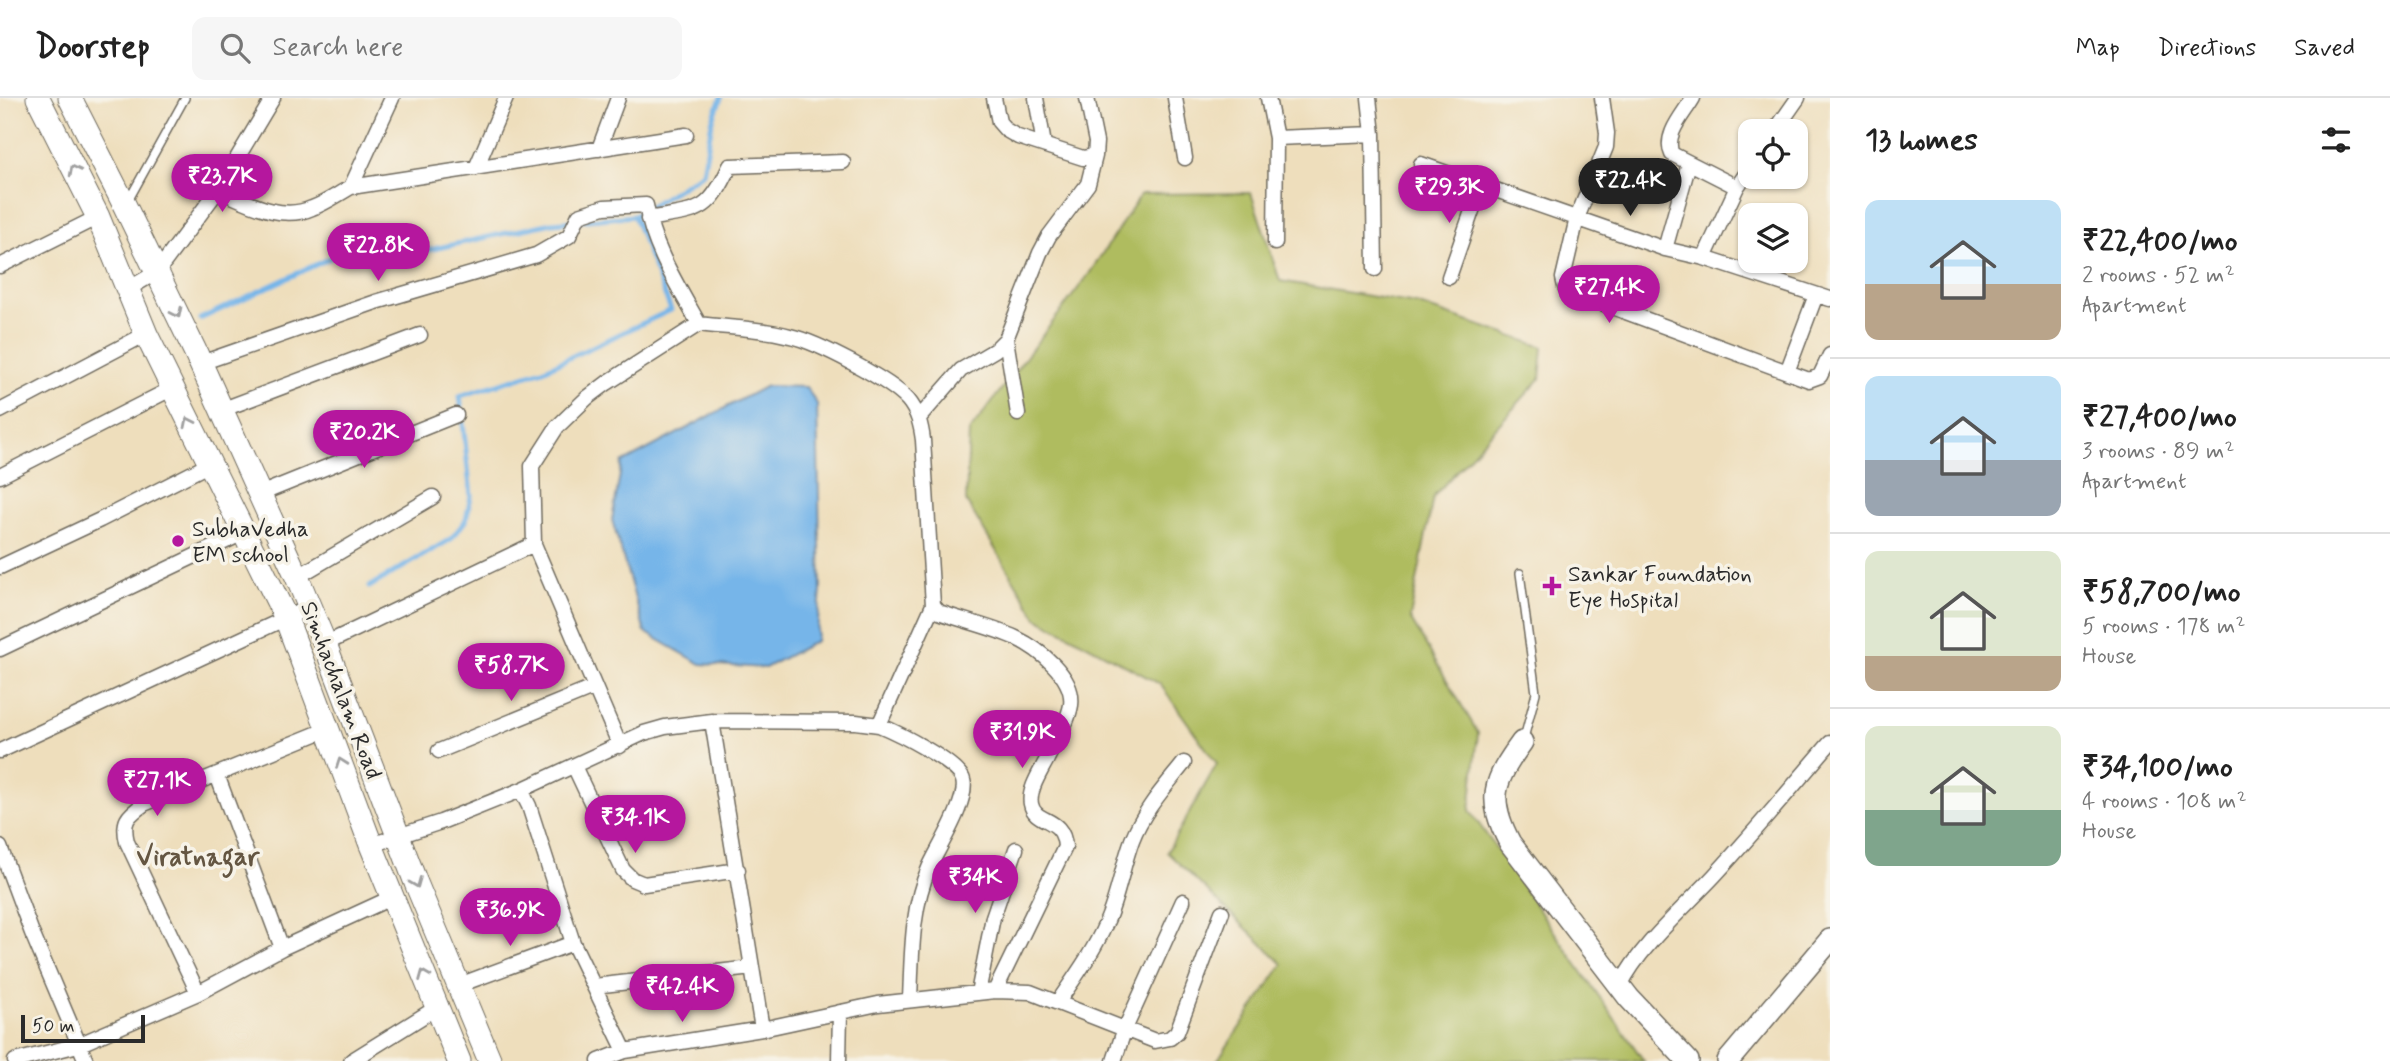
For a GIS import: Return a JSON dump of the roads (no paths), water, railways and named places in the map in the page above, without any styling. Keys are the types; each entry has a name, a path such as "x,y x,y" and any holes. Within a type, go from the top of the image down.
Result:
{"main road":[{"path":"38,98 98,217 146,334 286,618 371,845 459,1061"},
{"name":"Simhachalam Road","path":"69,98 201,363 297,577 398,837 490,1061"}],"street":[{"path":"128,289 157,272 218,190 273,98"},
{"path":"351,187 392,98"},
{"path":"476,168 506,98"},
{"path":"599,149 618,98"},
{"path":"995,98 999,121 1006,130 1018,137 1083,158 1095,156"},
{"path":"1036,98 1044,145"},
{"path":"919,418 961,370 995,351 1006,339 1040,253 1049,236 1088,184 1096,142 1087,98"},
{"path":"1175,98 1185,158"},
{"path":"1268,98 1276,138 1275,243"},
{"path":"1369,98 1373,134 1375,269"},
{"path":"1602,98 1607,133 1606,147 1577,218 1563,278 1565,287 1572,292 1809,380 1821,376 1830,355"},
{"path":"1693,98 1671,135 1669,147 1672,154 1737,187 1703,258"},
{"path":"1783,119 1798,98"},
{"path":"1276,138 1373,134"},
{"path":"218,190 258,207 286,214 311,209 351,187 686,135"},
{"path":"201,363 376,302 536,255 569,236 579,215 604,207 647,212 696,210 712,200 730,166 843,162"},
{"path":"1665,249 1689,163"},
{"path":"1421,164 1665,249 1703,258 1823,297 1787,372"},
{"path":"1449,277 1481,185"},
{"path":"647,212 673,278 699,324"},
{"path":"0,266 98,217"},
{"path":"620,746 534,544 532,466 557,427 587,398 699,324 791,336 827,351 881,380 907,400 919,418 923,440 933,604 879,725"},
{"path":"0,411 146,334"},
{"path":"221,410 420,335"},
{"path":"1006,339 1018,414"},
{"path":"0,476 173,388"},
{"path":"260,494 456,415"},
{"path":"0,566 100,520 210,464"},
{"path":"297,577 433,497"},
{"path":"0,649 243,533"},
{"path":"325,644 534,544"},
{"path":"933,604 939,612 1016,638 1035,650 1067,681 1071,693 1068,715 1033,789 1030,803 1035,813 1058,826 1065,835 1065,847 995,991"},
{"path":"0,751 310,607"},
{"path":"439,751 595,687"},
{"path":"712,721 762,1029"},
{"path":"371,845 521,790 644,733 664,727 712,721 856,722 879,725 902,735 958,770 964,782 962,797 927,871 917,906 910,999"},
{"path":"198,993 127,842 124,830 127,820 144,804 328,729"},
{"path":"1522,743 1505,766 1495,792 1498,821 1510,843 1629,998 1688,1061"},
{"path":"1620,986 1627,972 1642,954 1730,859 1830,743"},
{"path":"1058,1002 1097,942 1141,822 1152,803 1184,763"},
{"path":"574,766 623,870 632,879 644,884 738,870"},
{"path":"217,775 282,948"},
{"path":"521,790 529,806 573,943 625,1051"},
{"path":"0,847 86,1061"},
{"path":"978,993 993,917 1016,849"},
{"path":"15,1061 78,1045 198,993 282,948 393,897"},
{"path":"1114,1061 1124,1031 1183,901"},
{"path":"599,1061 625,1051 762,1029 910,999 995,991 1030,992 1124,1031 1155,1041 1170,1038 1177,1032 1222,912"},
{"path":"1728,1061 1830,940"},
{"path":"458,985 573,943"},
{"path":"594,986 752,968"},
{"path":"351,1061 436,1007"},
{"path":"839,1061 840,1012"}],"lane":[{"path":"125,206 185,98"},
{"path":"1520,573 1536,693 1522,743"}],"water":[{"path":"766,386 806,387 817,404 821,591 816,641 765,668 701,664 645,632 612,520 622,463"}],"waterway":[{"path":"369,587 451,539 466,520 471,496 460,396 543,370 671,310 634,216 703,173 712,122 721,98"},
{"path":"200,319 373,238 415,253 552,223 634,216"}],"place":[{"name":"SubhaVedha EM school","path":"178,541"},
{"name":"Sankar Foundation Eye Hospital","path":"1552,586"}],"district":[{"name":"Viratnagar","path":"198,856"}]}
